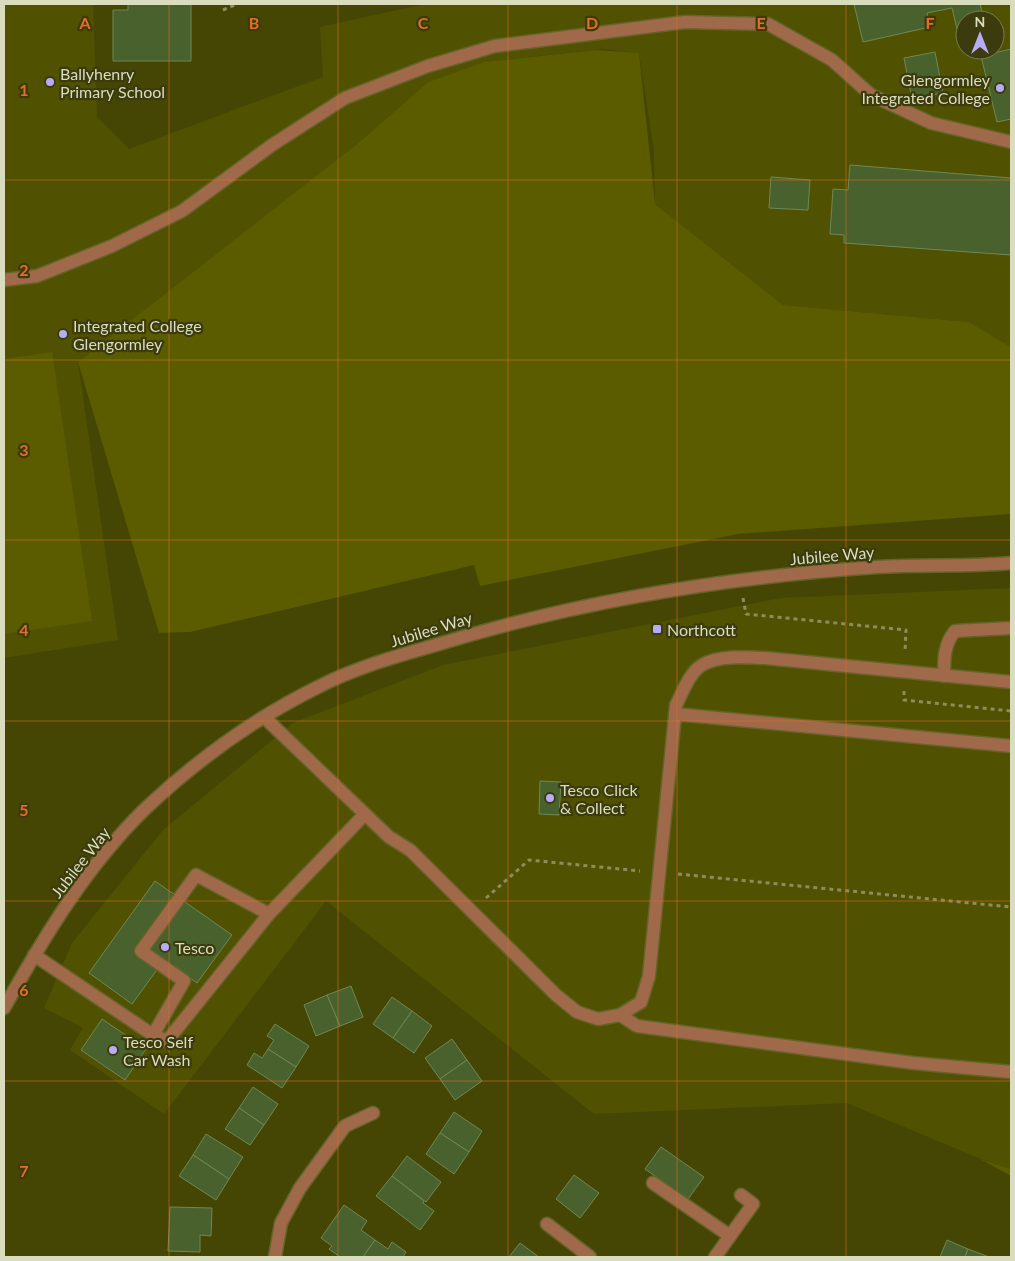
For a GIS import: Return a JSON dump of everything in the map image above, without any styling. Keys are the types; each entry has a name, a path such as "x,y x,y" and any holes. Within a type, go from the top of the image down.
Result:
{"street":[{"path":"4,280 38,276 112,246 182,211 272,145 345,98 428,66 496,46 685,22 768,24 832,60 871,95 931,122 1011,142"},
{"name":"Jubilee Way","path":"4,1008 48,931 92,870 144,810 196,764 264,717 319,686 369,666 500,625 636,597 740,580 878,567 1011,564"},
{"path":"944,676 944,659 948,640 956,632 1011,628"},
{"path":"264,717 389,837 410,850 556,995 577,1012 598,1019 620,1015 641,1002 650,976 676,705 689,679 702,665 733,657 765,658 1011,682"},
{"path":"675,714 1011,746"},
{"path":"34,955 153,1035 167,1041 269,914 365,814"},
{"path":"153,1035 184,981 141,951 196,875 269,914"},
{"path":"620,1015 637,1026 913,1063 1011,1072"},
{"path":"275,1257 281,1223 300,1188 345,1126 373,1113"},
{"path":"653,1183 730,1236"},
{"path":"715,1257 752,1204 741,1195"},
{"path":"547,1224 590,1257"}],"path":[{"path":"223,10 237,4"},
{"path":"740,580 746,614 906,630 904,700 1011,711"},
{"path":"472,912 529,860 1011,907"}],"shaded area":[{"name":"Integrated College Glengormley","path":"4,4 93,4 97,117 129,149 323,77 320,27 425,4 1011,4 1011,347 969,322 783,305 655,204 654,151 639,53 602,49 484,62 428,82 273,218 78,362 118,640 4,658"},
{"path":"596,50 639,53 655,204 783,305 969,322 1011,347 1011,514 738,534 480,586 474,565 190,632 159,633 78,362 356,145 428,82 484,62"},
{"path":"52,352 92,621 4,634 4,359"},
{"name":"Northcott","path":"1011,588 1011,1169 976,1157 847,1103 594,1114 326,901 164,1114 70,1050 83,1028 44,1008 72,943 163,830 293,723 443,665 781,598"},
{"path":"980,1159 1011,1169 1011,1176"}],"building":[{"path":"128,4 191,4 191,61 113,61 113,10 128,10"},
{"path":"854,4 980,4 982,10 955,10 955,20 952,8 927,13 930,27 863,42"},
{"name":"Glengormley Integrated College","path":"1011,49 1011,119 997,122 982,60 1005,60 1005,50"},
{"path":"935,52 943,93 912,99 904,58"},
{"path":"850,165 1011,178 1011,255 844,243 844,235 830,234 833,189 848,190"},
{"path":"771,177 810,180 808,210 769,208"},
{"name":"Tesco Click & Collect","path":"540,781 561,782 559,815 539,814"},
{"name":"Tesco","path":"155,881 232,935 197,983 164,960 132,1004 89,973"},
{"path":"351,986 363,1017 340,1026 327,995"},
{"path":"327,995 340,1026 316,1036 304,1005"},
{"path":"392,997 412,1011 393,1038 373,1024"},
{"path":"412,1011 432,1026 414,1053 393,1038"},
{"name":"Tesco Self Car Wash","path":"102,1019 146,1049 125,1080 81,1050"},
{"path":"275,1024 309,1046 296,1067 268,1049 274,1040 267,1036"},
{"path":"452,1039 467,1060 440,1079 425,1058"},
{"path":"268,1049 296,1067 282,1088 247,1065 254,1053 262,1058"},
{"path":"467,1060 482,1081 455,1100 440,1079"},
{"path":"253,1087 278,1104 264,1125 239,1108"},
{"path":"239,1108 264,1125 250,1145 225,1129"},
{"path":"454,1112 482,1131 469,1152 440,1133"},
{"path":"440,1133 469,1152 454,1174 426,1154"},
{"path":"206,1134 243,1157 229,1179 193,1155"},
{"path":"661,1147 704,1177 688,1199 645,1169"},
{"path":"193,1155 229,1179 216,1200 179,1176"},
{"path":"407,1156 441,1182 426,1202 392,1176"},
{"path":"574,1175 599,1193 580,1218 556,1199"},
{"path":"392,1176 434,1211 420,1230 376,1196"},
{"path":"344,1205 367,1221 361,1230 375,1240 363,1257 340,1257 329,1249 332,1246 321,1238"},
{"path":"170,1207 212,1208 211,1236 200,1235 200,1252 168,1251"},
{"path":"375,1240 388,1249 392,1242 406,1252 403,1257 363,1257"},
{"path":"947,1240 968,1249 965,1257 940,1257"},
{"path":"520,1243 539,1257 509,1257"},
{"path":"968,1249 989,1257 965,1257"}],"place":[{"name":"Ballyhenry Primary School","path":"50,82"},
{"name":"Glengormley Integrated College","path":"1000,88"},
{"name":"Integrated College Glengormley","path":"63,334"},
{"name":"Northcott","path":"657,629"},
{"name":"Tesco Click & Collect","path":"550,798"},
{"name":"Tesco","path":"165,947"},
{"name":"Tesco Self Car Wash","path":"113,1050"}]}
